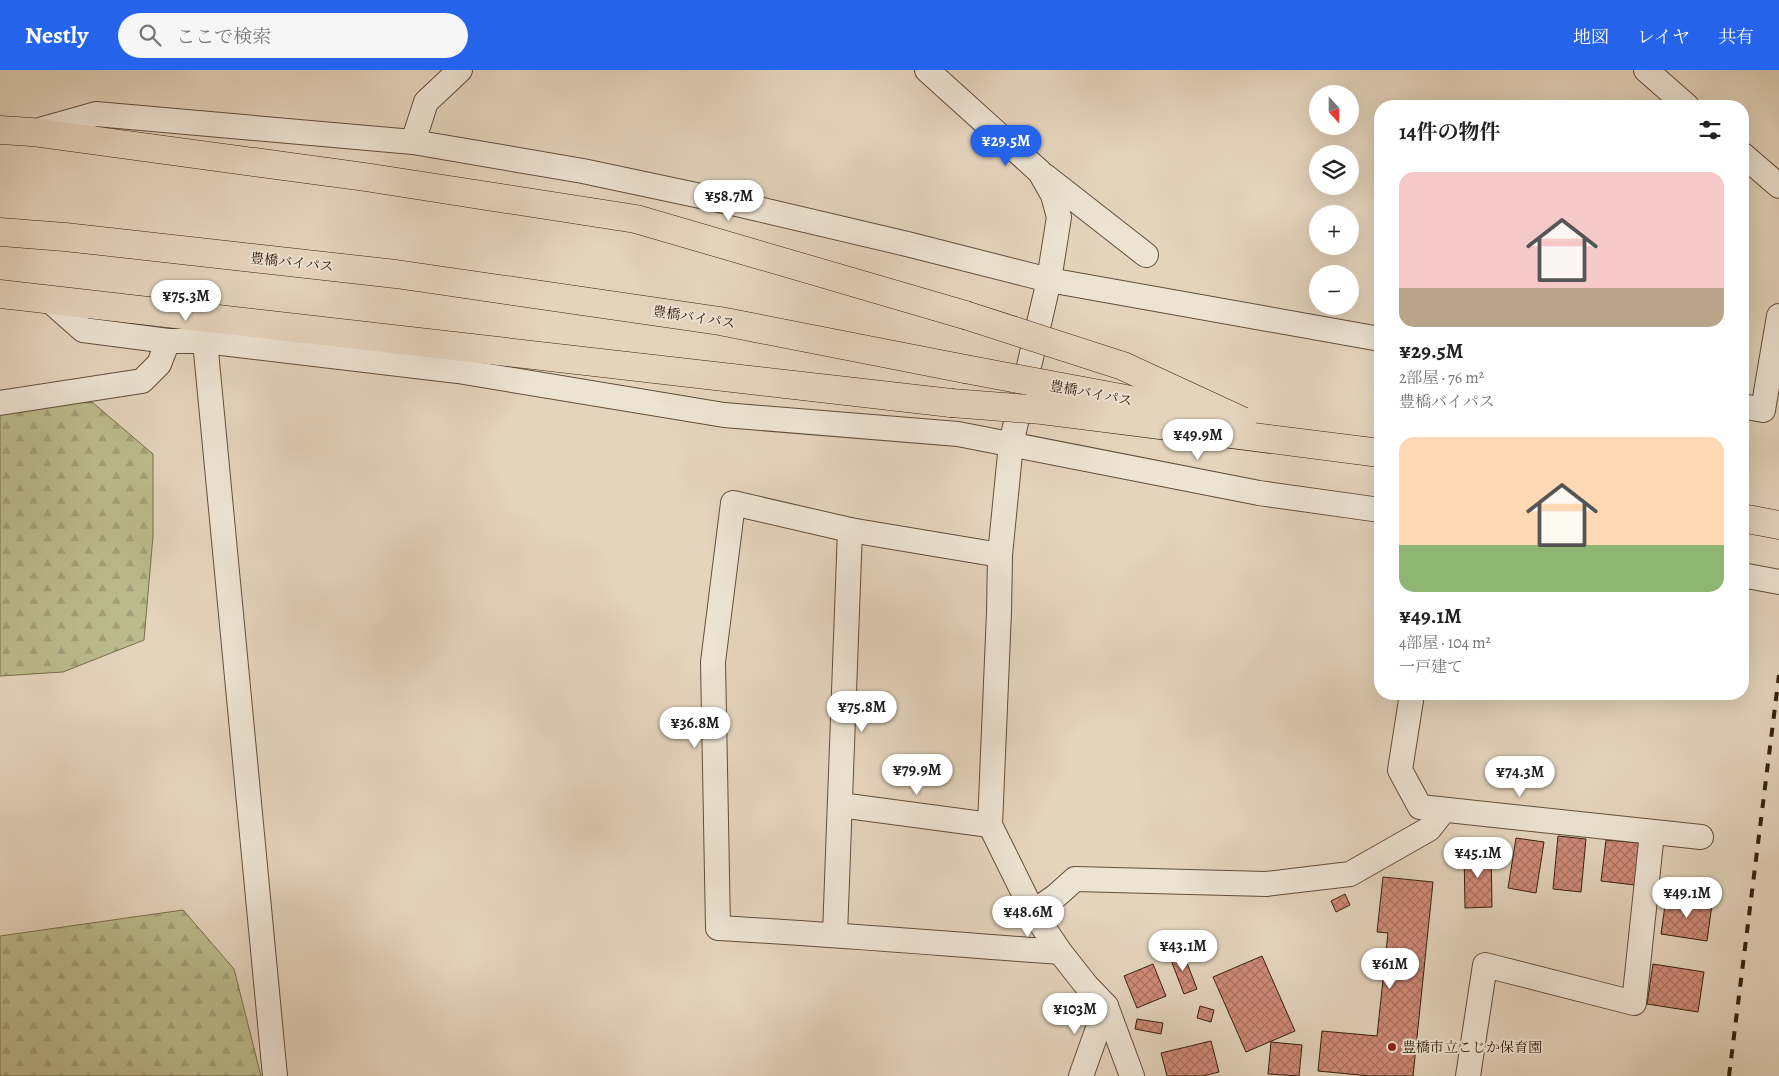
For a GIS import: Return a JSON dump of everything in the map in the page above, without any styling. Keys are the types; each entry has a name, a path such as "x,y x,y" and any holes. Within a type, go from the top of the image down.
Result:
{"highway":[{"path":"0,130 32,132 365,177 636,219 965,315 1123,366 1242,421"},
{"name":"豊橋バイパス","path":"0,232 65,236 405,275 720,321 1374,447"},
{"path":"0,294 951,403 1042,410 1374,452"},
{"path":"1749,519 1779,525"}],"street":[{"path":"413,142 426,102 460,70"},
{"path":"927,70 1040,172 1146,255"},
{"path":"1646,70 1680,100"},
{"path":"32,132 96,114 413,142 583,171 724,201 1049,280 1374,338"},
{"path":"1749,160 1779,186"},
{"path":"1040,172 1053,195 1059,217 1049,280 1010,444 1000,555 990,825 1033,912 1060,952 1086,985 1106,1006 1132,1076"},
{"path":"48,299 83,330 168,341 205,341 458,371 724,415 958,434 1258,493 1374,509"},
{"path":"1749,407 1763,410 1779,316"},
{"path":"0,403 142,381 159,364 168,341"},
{"path":"205,341 275,1076"},
{"path":"1000,555 850,530 733,504 713,662 718,928 835,934 886,940 1060,952"},
{"path":"835,934 850,530"},
{"path":"1749,576 1779,582"},
{"path":"1411,700 1400,770 1420,807 1701,837"},
{"path":"840,805 990,825"},
{"path":"1033,912 1056,896 1075,878 1266,884 1350,874 1429,829 1444,810"},
{"path":"1468,1076 1485,965 1634,1003 1652,833"},
{"path":"1081,1076 1106,1006"}],"green space":[{"path":"0,402 92,402 153,454 153,536 144,640 63,672 0,676"},
{"path":"183,910 234,969 261,1076 0,1076 0,936"}],"building":[{"path":"1558,836 1586,839 1581,892 1553,889"},
{"path":"1516,838 1544,842 1536,893 1508,888"},
{"path":"1606,840 1640,843 1635,885 1601,881"},
{"path":"1491,849 1492,907 1465,908 1464,850"},
{"path":"1383,877 1433,882 1413,1076 1370,1076 1318,1071 1322,1031 1377,1036 1388,933 1377,932"},
{"path":"1345,894 1350,905 1336,912 1331,901"},
{"path":"1666,898 1712,904 1707,941 1661,934"},
{"path":"1182,950 1197,989 1184,994 1169,955"},
{"path":"1262,956 1295,1031 1246,1052 1213,977"},
{"path":"1153,964 1166,996 1137,1008 1124,976"},
{"path":"1653,964 1704,972 1698,1012 1647,1004"},
{"path":"1200,1006 1214,1010 1211,1022 1197,1018"},
{"path":"1137,1019 1163,1023 1161,1034 1135,1029"},
{"path":"1211,1041 1219,1072 1203,1076 1167,1076 1161,1053"},
{"path":"1271,1042 1302,1045 1299,1076 1268,1074"}],"railway":[{"path":"1729,1076 1779,675"}],"place":[{"name":"豊橋市立こじか保育園","path":"1392,1047"}]}
